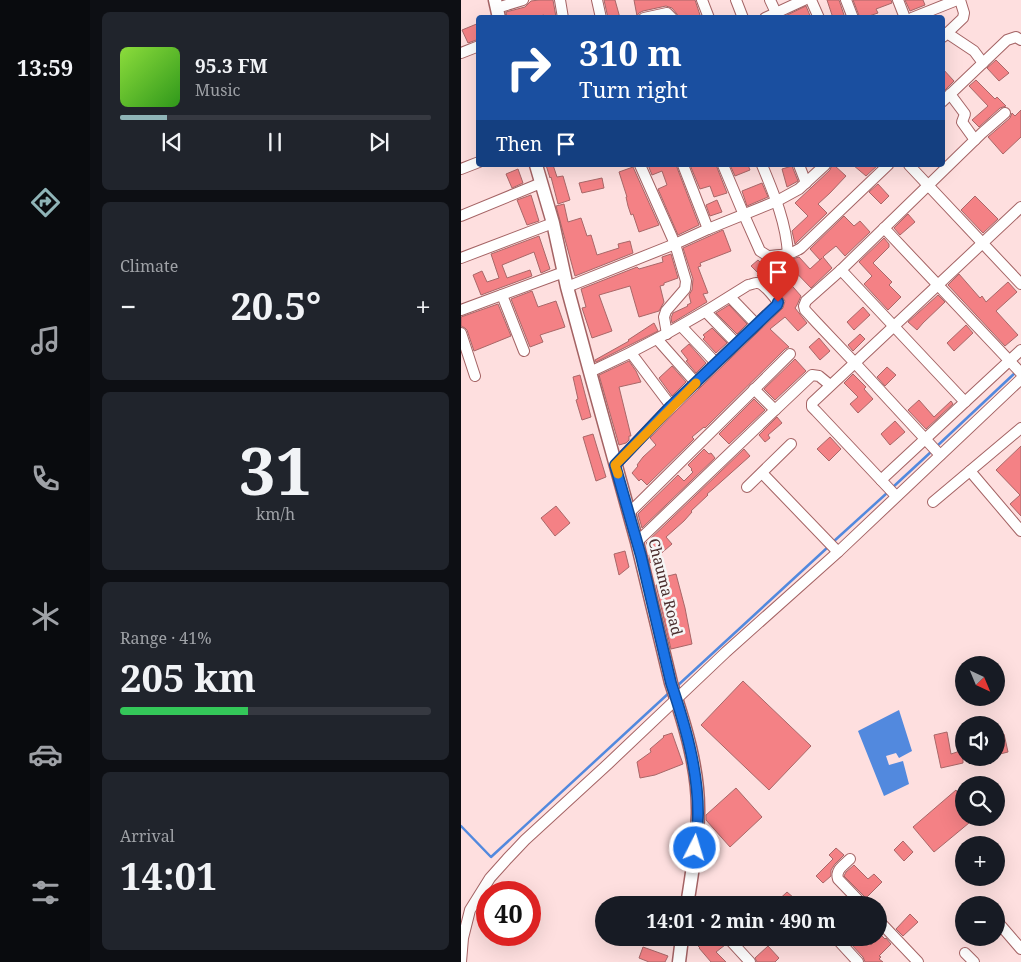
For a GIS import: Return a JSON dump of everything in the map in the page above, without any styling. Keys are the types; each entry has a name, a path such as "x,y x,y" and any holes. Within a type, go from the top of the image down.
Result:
{"street":[{"path":"497,8 523,0"},
{"path":"560,0 562,15"},
{"path":"597,0 600,15"},
{"path":"702,0 708,15"},
{"path":"736,0 742,15"},
{"path":"770,0 777,15 804,0"},
{"path":"811,0 818,15"},
{"path":"846,0 852,15"},
{"path":"898,0 904,15"},
{"path":"918,15 945,2 958,0 964,13 963,18 945,34"},
{"path":"945,36 974,51 983,63"},
{"path":"945,99 1007,40 1016,37 1021,40"},
{"path":"461,53 476,47"},
{"path":"950,94 965,114 962,122 975,140"},
{"path":"940,455 805,310 804,306 806,301 841,270 1005,113"},
{"path":"461,169 476,163"},
{"name":"Chauma Road","path":"537,167 553,223 567,287 637,542 694,766 698,813 688,896"},
{"path":"641,167 675,244 687,281 685,289 666,311 664,317 667,334"},
{"path":"684,167 708,229"},
{"path":"724,167 760,251 768,256 788,254 801,248 886,167"},
{"path":"763,167 777,201 785,230 788,254"},
{"path":"800,167 807,183"},
{"path":"567,287 777,201 799,189 823,167"},
{"path":"911,167 1021,284"},
{"path":"461,216 541,182"},
{"path":"896,496 813,407 812,402 1021,207"},
{"path":"461,258 553,223"},
{"path":"884,228 1015,368"},
{"path":"841,270 965,402"},
{"path":"461,310 564,272"},
{"path":"590,372 667,334 755,282 760,283 778,302 671,406 615,465"},
{"path":"502,295 524,351"},
{"path":"730,297 757,324"},
{"path":"706,312 736,343"},
{"path":"681,326 716,363"},
{"path":"461,333 475,376"},
{"path":"657,339 696,383"},
{"path":"881,480 965,402 1015,368 1021,350"},
{"path":"631,353 671,406"},
{"path":"629,513 790,354"},
{"path":"637,542 812,376 819,376 829,385"},
{"path":"461,962 463,938 470,910 490,878 525,840 674,692 726,652 837,552 1021,379"},
{"path":"754,389 775,410"},
{"path":"933,502 1021,428"},
{"path":"747,487 791,444"},
{"path":"970,471 1021,531"},
{"path":"762,473 837,552"},
{"path":"850,859 837,872 837,875 838,879 854,896"},
{"path":"887,930 917,962"},
{"path":"1005,930 1021,948"},
{"path":"679,962 681,946"},
{"path":"736,946 751,962"},
{"path":"843,946 858,962"},
{"path":"965,953 974,962"}],"water":[{"path":"899,710 912,751 899,758 896,753 886,756 889,765 903,761 909,784 884,796 858,731"}],"building":[{"path":"553,0 556,15 506,15 506,12 525,7 531,1"},
{"path":"604,0 615,0 619,15 607,15"},
{"path":"634,0 695,0 700,15 678,15 672,8 666,6 643,11 637,15"},
{"path":"827,0 839,0 844,15 832,15"},
{"path":"853,0 891,0 892,3 876,9 878,13 859,15"},
{"path":"905,0 923,0 925,5 910,11"},
{"path":"806,6 810,15 787,15"},
{"path":"476,24 476,40 468,43 462,30"},
{"path":"996,60 1009,73 999,81 987,68"},
{"path":"945,71 954,81 945,90"},
{"path":"976,80 995,99 997,97 1006,106 1000,108 979,127 972,120 988,106 969,86"},
{"path":"1021,110 1021,137 1003,154 988,137 1010,118 1012,113 1015,116"},
{"path":"547,167 554,167 557,177 563,176 570,200 558,204"},
{"path":"633,167 659,225 639,232 628,206 619,172"},
{"path":"649,167 677,167 699,225 678,235 658,189 667,185 662,171 652,175"},
{"path":"691,167 717,167 727,193 714,197 710,186 700,189"},
{"path":"731,167 749,167 750,170 735,176"},
{"path":"792,167 798,181 787,187 782,169"},
{"path":"831,167 836,167 846,176 818,204 827,213 795,244 792,231 808,216 795,203"},
{"path":"855,167 876,167 866,176"},
{"path":"518,169 523,183 512,188 506,174"},
{"path":"602,178 604,188 582,193 579,183"},
{"path":"762,183 768,197 747,206 742,191"},
{"path":"878,184 889,196 881,204 869,192"},
{"path":"531,195 539,221 527,225 517,200"},
{"path":"975,196 998,219 983,233 961,210"},
{"path":"717,200 722,212 710,216 706,205"},
{"path":"564,204 568,222 581,218 587,236 591,235 597,255 619,248 618,244 630,241 633,253 575,276 556,206"},
{"path":"908,214 915,222 900,235 894,228"},
{"path":"844,216 854,226 860,221 870,232 845,256 836,246 825,255 823,257 832,268 811,288 785,261 799,257 810,269 820,260 810,249"},
{"path":"723,230 731,251 700,263 701,266 698,267 708,293 703,294 707,302 672,323 673,313 691,303 689,295 692,290 693,279 683,248"},
{"path":"539,236 550,269 541,273 534,252 502,265 507,278 530,270 532,276 481,295 473,275 482,271 487,282 499,278 491,254"},
{"path":"884,238 889,247 873,263 892,282 889,285 901,297 888,310 864,284 872,276 859,262"},
{"path":"671,254 678,278 660,286 664,302 659,311 639,317 630,286 599,295 612,331 592,338 582,308 586,307 581,289 637,267 639,269 663,262 662,257"},
{"path":"758,260 766,268 772,263 801,296 795,308 807,323 798,331 785,317 770,329 789,347 705,428 692,437 694,439 647,485 641,479 639,481 632,473 643,457 656,445 650,438 783,308 785,301 783,298 769,282 757,276 759,274 751,266"},
{"path":"959,274 980,298 982,296 986,302 1008,282 1017,292 996,311 1018,335 1005,346 948,285"},
{"path":"532,291 538,307 556,301 565,327 540,335 543,342 530,347 511,299"},
{"path":"938,295 945,302 917,330 908,322"},
{"path":"498,304 511,336 474,351 467,330 461,326 461,317"},
{"path":"729,305 747,324 737,334 716,313"},
{"path":"863,307 870,315 854,330 847,322"},
{"path":"654,323 658,331 596,362 595,360 629,341"},
{"path":"966,325 973,333 954,351 947,343"},
{"path":"712,328 727,343 716,353 703,339 705,337 703,335"},
{"path":"860,334 865,339 853,351 848,345"},
{"path":"819,338 830,351 820,360 809,347"},
{"path":"689,344 706,363 696,373 686,361 688,360 681,351"},
{"path":"795,359 806,371 775,400 764,389"},
{"path":"629,361 641,382 619,387 631,436 629,436 629,440 626,443 619,445 599,375"},
{"path":"672,366 686,382 672,396 659,378"},
{"path":"887,367 896,375 885,386 877,377"},
{"path":"853,374 866,387 864,389 873,399 858,413 850,404 858,397 844,383"},
{"path":"580,375 591,417 582,420 576,400 578,399 573,377"},
{"path":"754,399 765,410 729,444 719,434"},
{"path":"919,400 934,417 951,401 953,404 926,429 908,410"},
{"path":"777,417 782,423 768,435 770,438 765,442 759,435"},
{"path":"895,421 905,432 890,445 881,434"},
{"path":"593,434 606,477 596,481 583,437"},
{"path":"830,437 841,449 829,461 817,449"},
{"path":"1021,446 1021,516 1010,504 1020,495 996,470"},
{"path":"704,449 715,458 642,528 638,514 678,475 684,481 693,472 688,465"},
{"path":"744,449 750,456 707,494 684,521 666,537 672,544 650,563 649,555 653,552 646,543"},
{"path":"556,506 570,523 555,536 541,518"},
{"path":"625,551 629,567 619,575 614,554"},
{"path":"676,574 692,644 671,649 656,585 665,582 664,577"},
{"path":"743,681 811,746 769,790 701,725"},
{"path":"947,732 951,754 955,753 955,765 941,768 934,735"},
{"path":"672,733 683,764 655,775 640,778 637,762 651,752 650,749 663,736"},
{"path":"1005,738 1008,752 1005,753"},
{"path":"736,788 762,817 730,847 706,820 706,815"},
{"path":"955,791 955,826 965,826 934,852 913,827"},
{"path":"903,841 913,852 904,861 894,850"},
{"path":"836,848 844,855 831,870 831,876 823,883 816,876 833,859 829,855"},
{"path":"854,865 868,879 874,874 882,882 868,896 864,896 844,876"},
{"path":"787,892 792,896 783,896"},
{"path":"910,914 918,922 903,936 896,929"},
{"path":"887,939 891,944 879,956 881,957 879,959 883,962 865,962 853,946 887,946"},
{"path":"698,946 724,946 716,952 726,962 711,962"},
{"path":"768,946 779,958 775,962 757,962 755,958"},
{"path":"643,947 668,956 665,962 649,962 639,958"}],"waterway":[{"path":"936,447 1016,372"},
{"path":"893,487 932,451"},
{"path":"833,542 887,493"},
{"path":"676,687 828,547"},
{"path":"461,826 491,857 670,692"}],"slow traffic":[{"path":"618,474 615,465 671,406 696,383"}],"route":[{"path":"695,848 698,813 694,766 677,699 671,683 637,542 615,465 671,406 778,302"}]}
